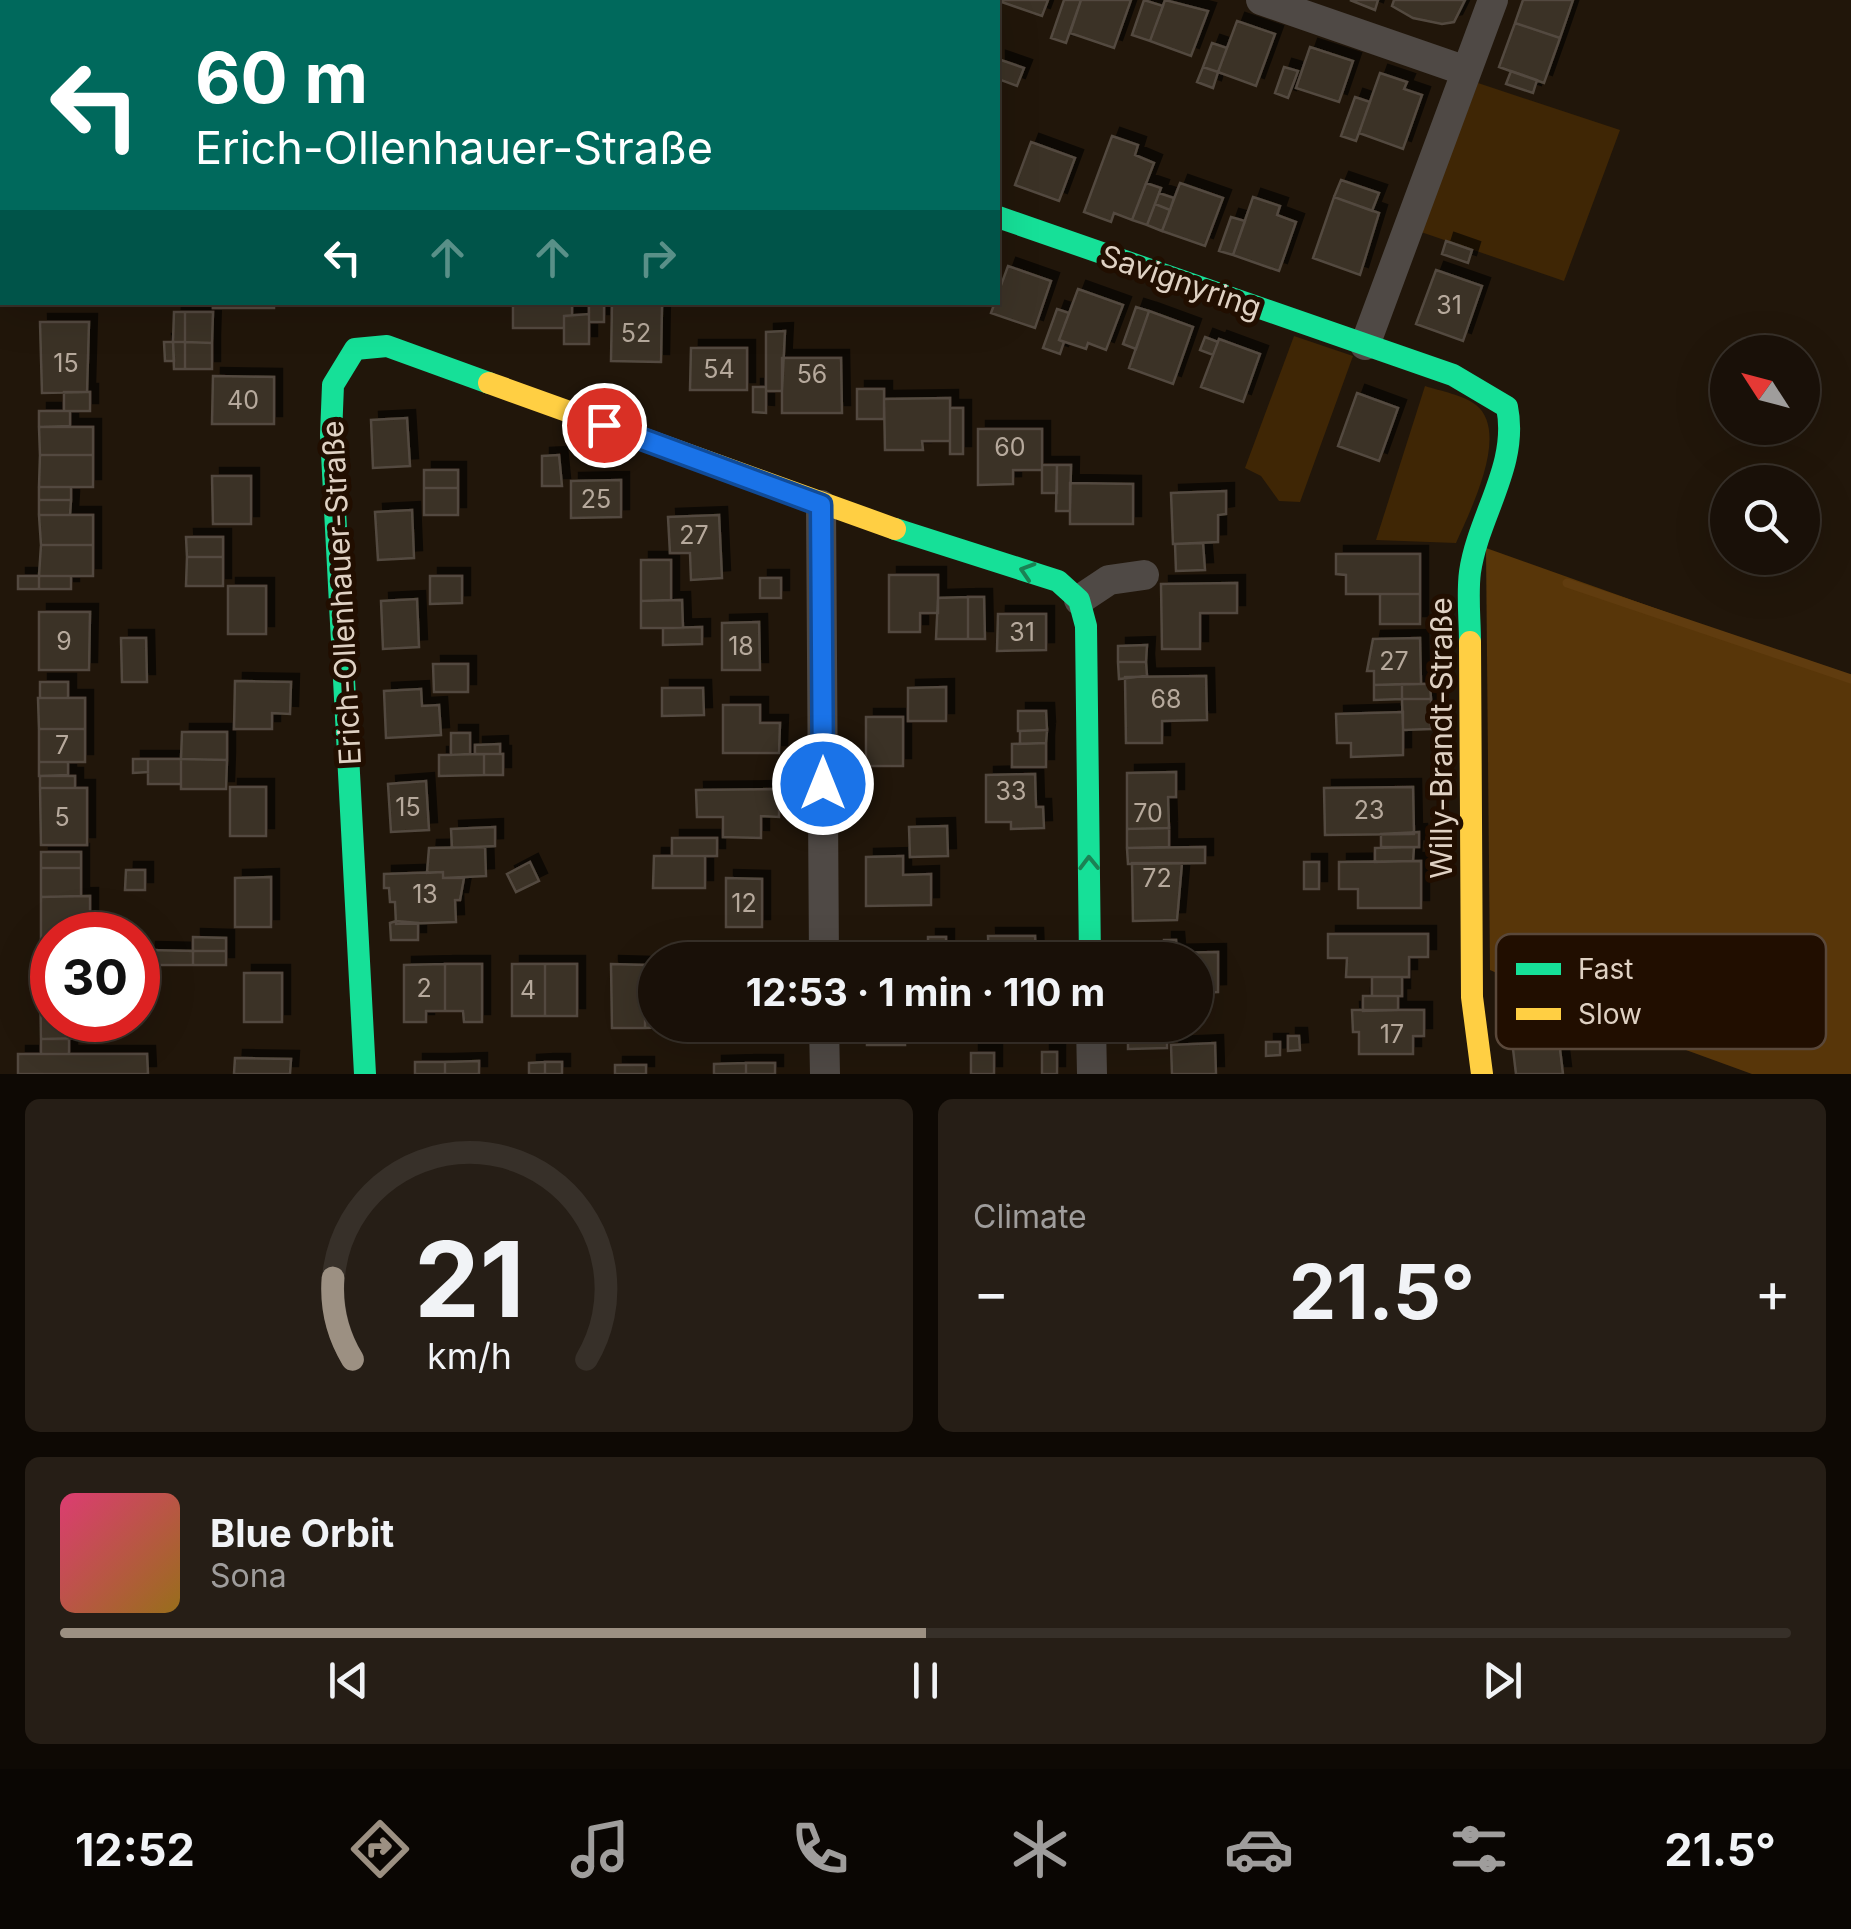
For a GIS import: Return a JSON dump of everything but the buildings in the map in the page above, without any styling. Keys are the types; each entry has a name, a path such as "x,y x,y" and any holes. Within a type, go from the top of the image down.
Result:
{"street":[{"path":"1262,0 1466,70"},
{"path":"1365,344 1492,0"},
{"name":"Savignyring","path":"1000,218 1453,375 1507,407"},
{"name":"Erich-Ollenhauer-Straße","path":"365,1074 331,435 333,385 355,350 387,346 821,505 1058,581 1079,600"},
{"name":"Willy-Brandt-Straße","path":"1482,1074 1472,997 1470,572 1506,458 1511,427 1507,407"},
{"path":"821,505 824,942"},
{"path":"1090,942 1086,626 1079,600 1109,580 1144,575"},
{"path":"824,1042 824,1074"},
{"path":"1091,1042 1092,1074"}],"shaded area":[{"path":"1478,83 1620,130 1564,281 1421,232"},
{"path":"1294,336 1353,356 1300,502 1279,501 1261,476 1245,468"},
{"path":"1425,386 1471,402 1486,417 1489,452 1484,471 1456,543 1376,540"},
{"path":"1486,548 1851,678 1851,1074 1752,1074 1683,1049 1826,1049 1826,934 1496,934 1496,973 1490,970"}],"waterway":[{"path":"1567,583 1851,679"}],"traffic: fast":[{"path":"1000,218 1453,375 1507,407 1509,428 1503,470 1470,572 1470,642"},
{"path":"365,1074 331,435 333,385 355,349 387,346 489,383"},
{"path":"895,529 1058,581 1079,600 1086,626 1090,942"}],"traffic: slow":[{"path":"489,383 895,529"},
{"path":"1470,642 1472,997 1482,1074"}],"route":[{"path":"604,425 821,505 823,784"}]}
